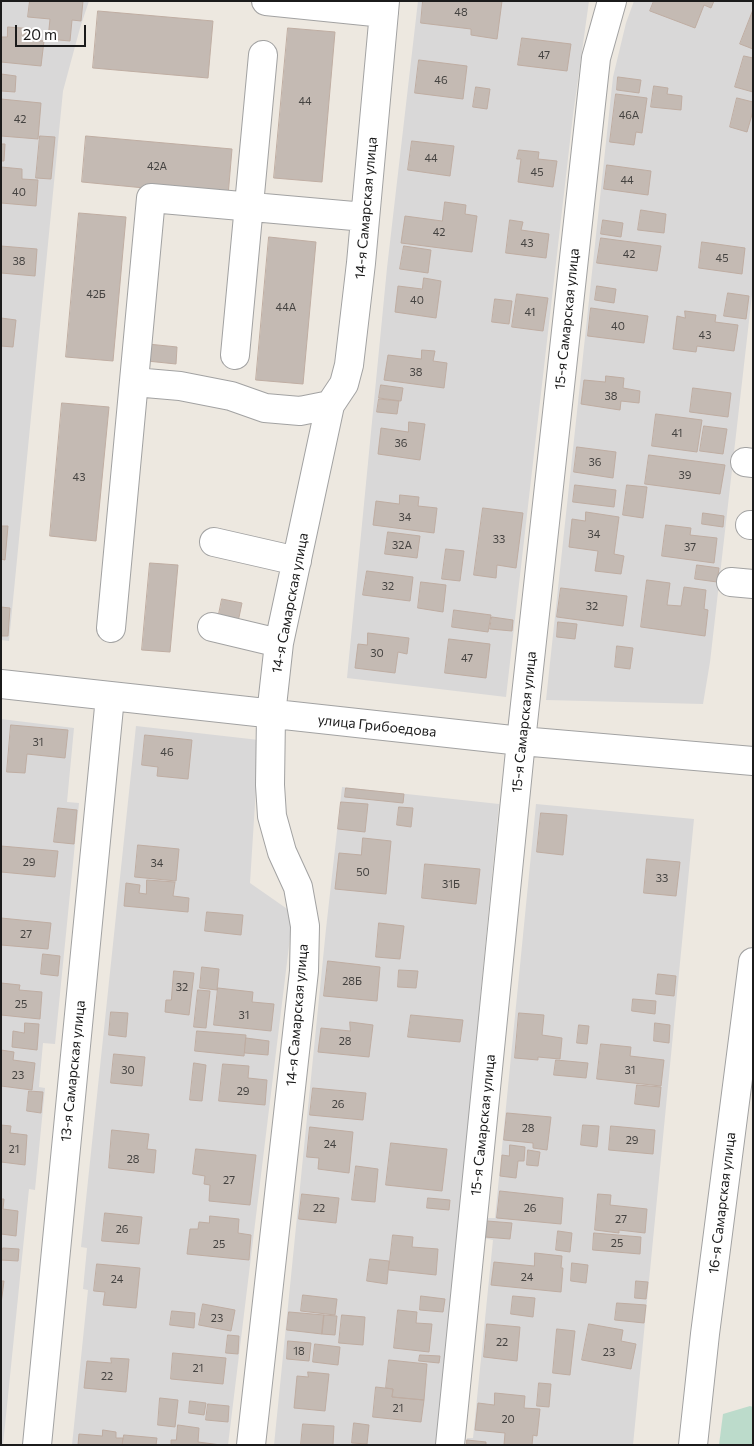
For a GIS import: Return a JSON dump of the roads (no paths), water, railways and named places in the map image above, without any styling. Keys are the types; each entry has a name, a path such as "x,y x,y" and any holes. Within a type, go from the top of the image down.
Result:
{"street":[{"path":"266,1 385,7"},
{"name":"15-я Самарская улица","path":"450,1445 521,741 596,58 612,1"},
{"name":"14-я Самарская улица","path":"251,1445 302,981 305,926 298,887 282,852 272,816 270,785 271,715 279,644 330,405 344,384 350,365 385,7"},
{"path":"235,356 263,55"},
{"path":"111,628 151,198 365,217"},
{"path":"134,382 180,386 206,391 231,396 265,408 300,411 330,405"},
{"path":"214,542 297,561"},
{"path":"212,627 279,644"},
{"name":"улица Грибоедова","path":"1,684 521,741 753,761"},
{"name":"13-я Самарская улица","path":"37,1445 110,697"},
{"name":"16-я Самарская улица","path":"693,1445 705,1334 753,962"}]}
